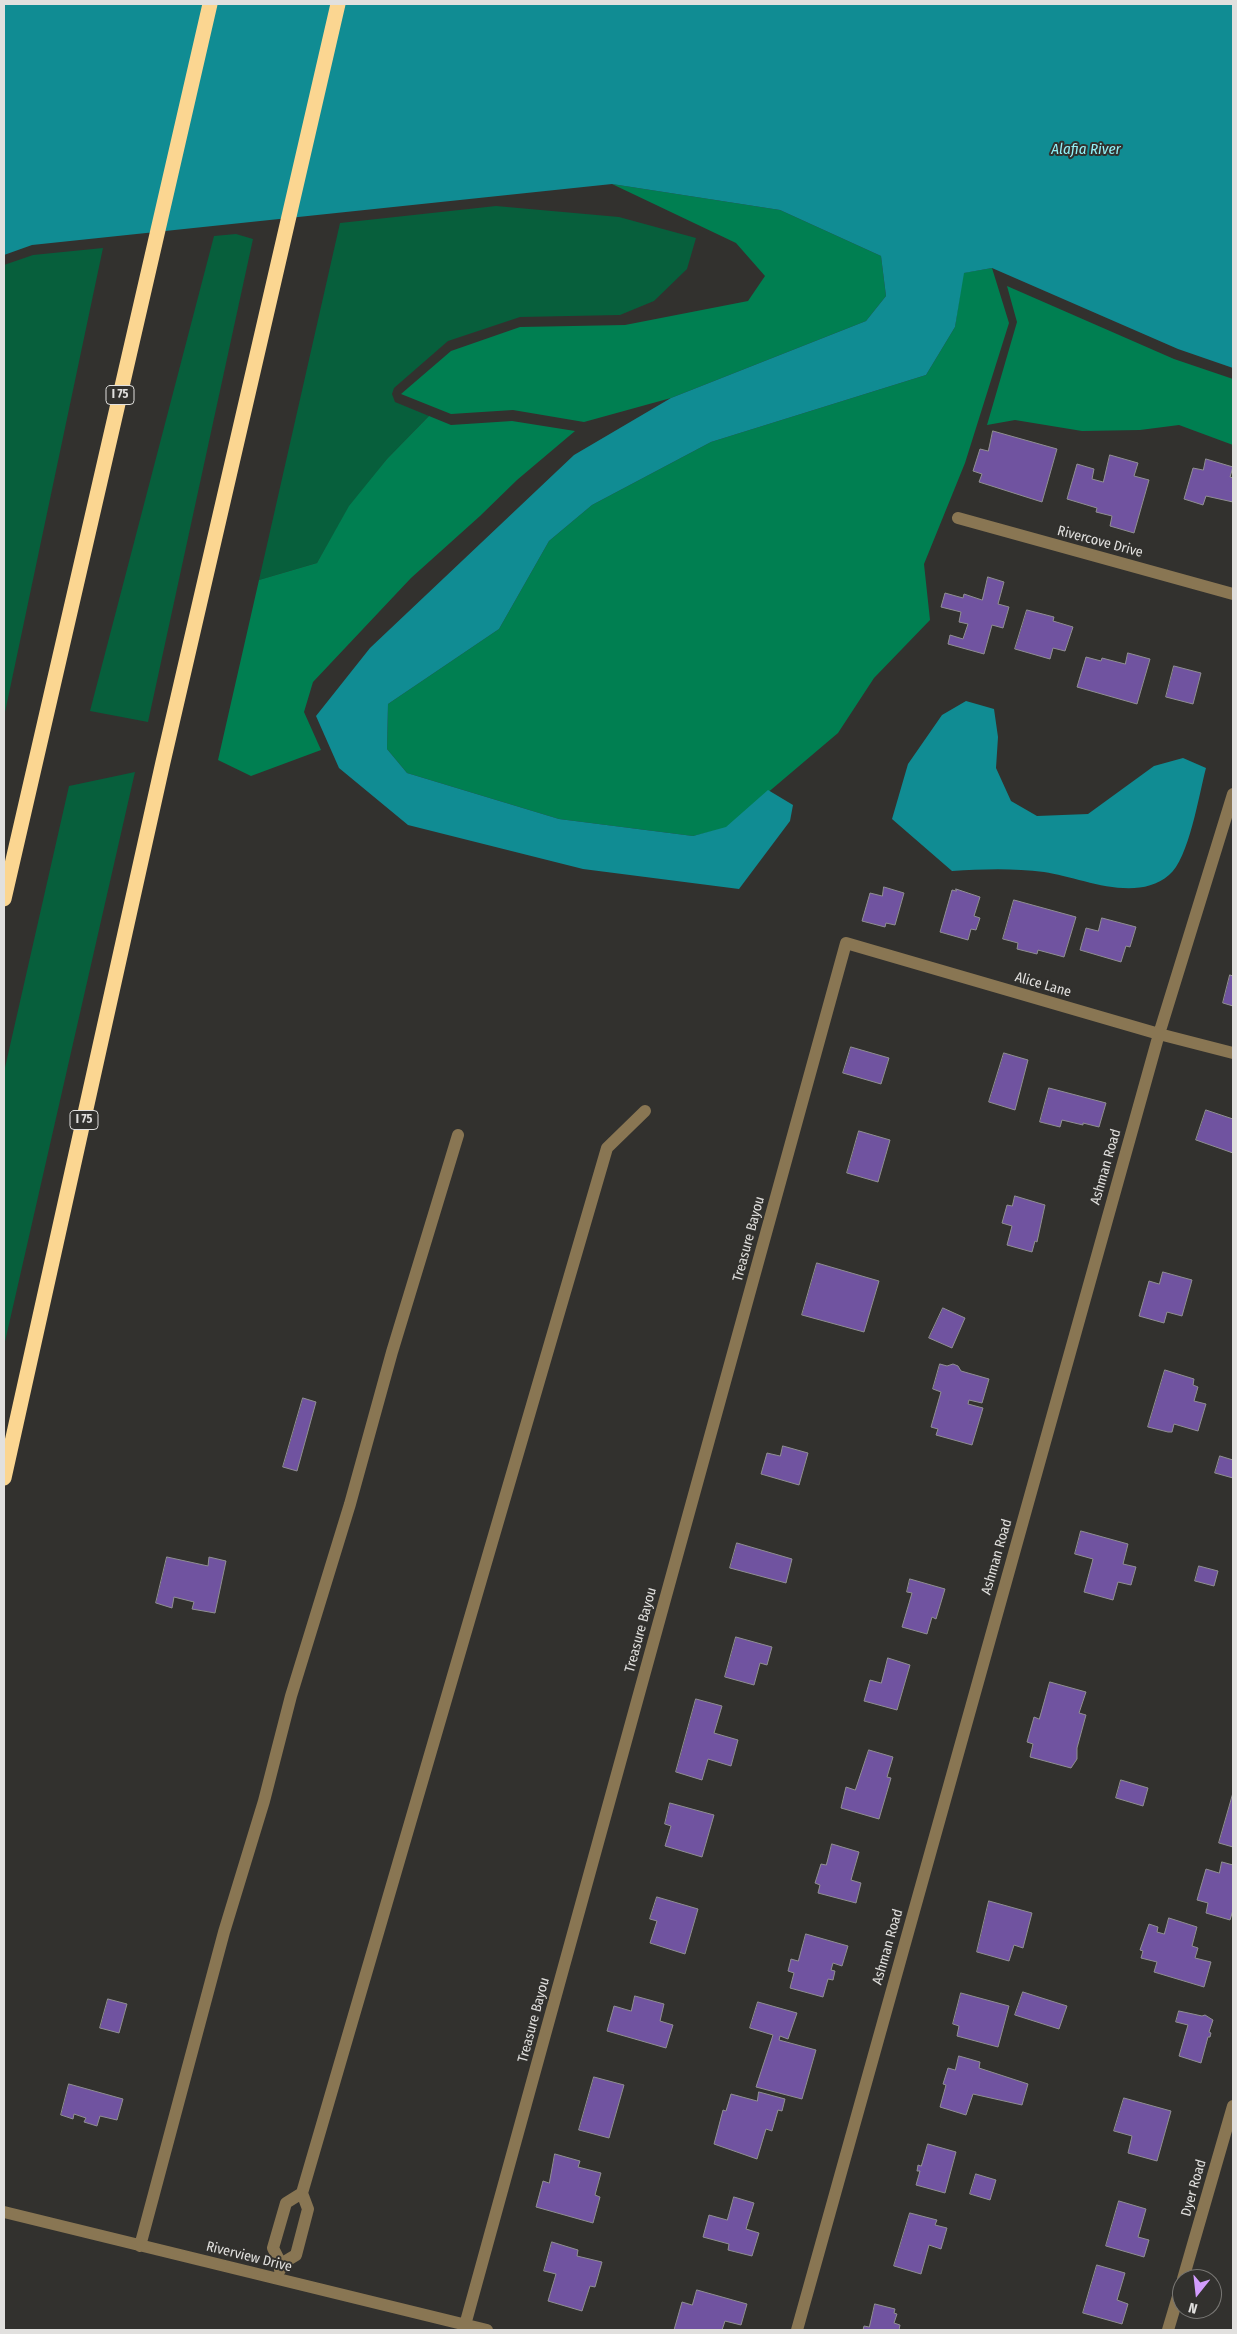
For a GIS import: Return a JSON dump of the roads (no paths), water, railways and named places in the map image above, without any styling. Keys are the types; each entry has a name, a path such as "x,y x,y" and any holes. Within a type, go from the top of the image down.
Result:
{"highway":[{"name":"I 75","path":"4,899 210,4"},
{"name":"I 75","path":"4,1478 163,762 338,4"}],"street":[{"name":"Rivercove Drive","path":"958,518 1233,594"},
{"name":"Ashman Road","path":"797,2330 1159,1034 1233,794"},
{"name":"Alice Lane","path":"846,943 1159,1034 1233,1053"},
{"name":"Treasure Bayou","path":"465,2325 846,943"},
{"path":"281,2264 296,2255 308,2209 302,2193 607,1148 645,1111"},
{"path":"140,2246 224,1932 264,1801 291,1696 350,1504 392,1352 458,1135"},
{"name":"Dyer Road","path":"1186,2269 1233,2106"},
{"path":"277,2280 281,2264 274,2248 286,2203 302,2193"},
{"name":"Riverview Drive","path":"4,2212 487,2330"},
{"path":"1168,2330 1172,2317"}],"water":[{"name":"Alafia River","path":"4,4 1233,4 1233,368 1178,349 992,268 964,273 955,327 926,375 711,442 592,505 549,541 499,629 388,704 387,749 407,773 559,819 693,836 726,827 768,790 793,805 790,821 739,889 583,869 408,825 339,768 316,716 370,648 574,455 671,398 866,321 886,296 881,256 780,210 612,184 32,245 4,255"},
{"path":"966,701 994,709 998,737 996,768 1011,801 1037,816 1088,814 1154,766 1183,758 1206,768 1188,841 1176,867 1169,875 1155,883 1140,887 1124,888 1090,883 1044,872 998,869 952,871 892,819 908,764 942,715"}]}
